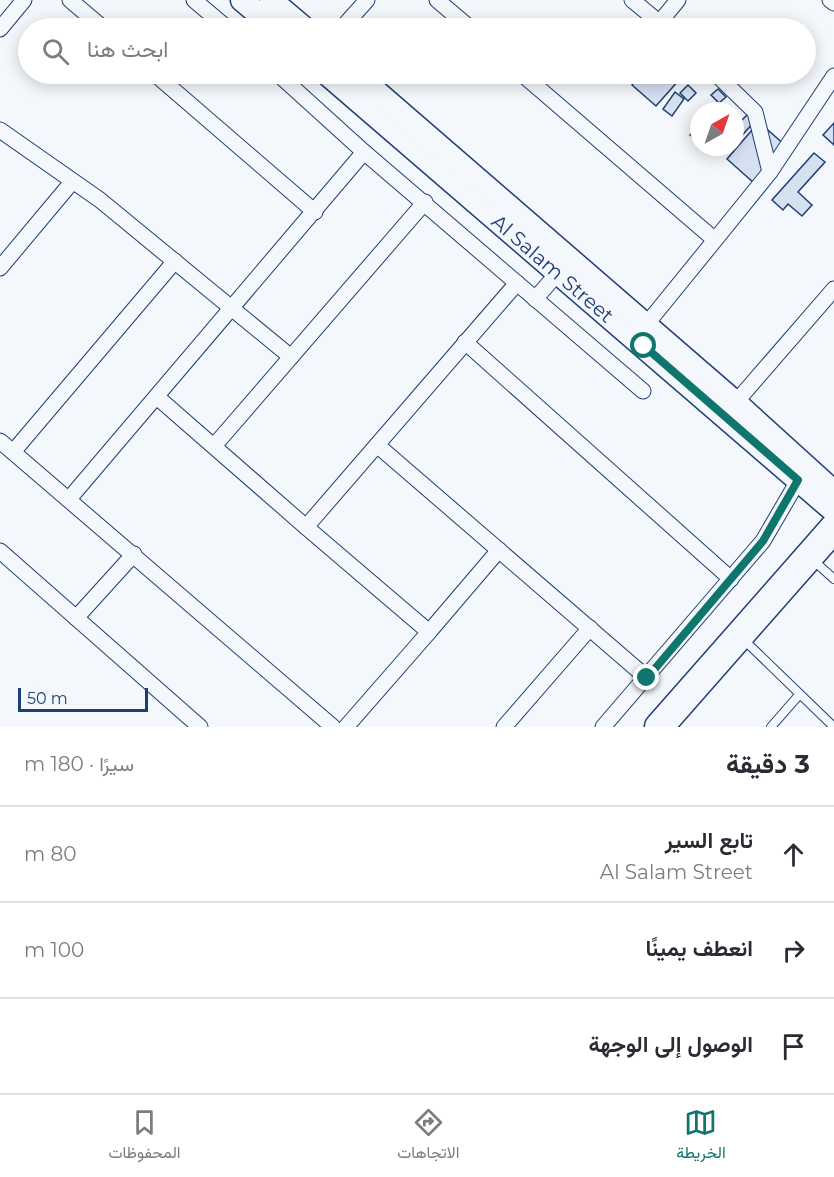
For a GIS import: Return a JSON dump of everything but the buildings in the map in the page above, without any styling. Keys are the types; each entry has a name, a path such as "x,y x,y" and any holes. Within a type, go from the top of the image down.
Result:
{"highway":[{"path":"659,727 738,634 834,528"}],"main road":[{"path":"242,0 263,18"},
{"path":"271,0 292,18"},
{"name":"Al Salam Street","path":"339,84 641,331 803,474 834,511"},
{"name":"Al Salam Street","path":"367,84 564,266"},
{"name":"Al Salam Street","path":"803,474 834,492"}],"street":[{"path":"0,29 24,0"},
{"path":"70,0 91,18"},
{"path":"194,0 215,18"},
{"path":"351,18 367,0"},
{"path":"437,0 458,18"},
{"path":"632,0 653,18"},
{"path":"667,18 678,0"},
{"path":"830,0 834,3"},
{"path":"641,331 770,172 834,76"},
{"path":"167,84 315,212"},
{"path":"289,84 364,152 643,391"},
{"path":"534,84 715,240"},
{"path":"726,84 755,112 770,172"},
{"path":"0,130 100,200 291,357"},
{"path":"69,499 364,152"},
{"path":"0,267 72,182"},
{"path":"214,446 425,202"},
{"path":"13,452 175,261"},
{"path":"535,299 564,266"},
{"path":"306,526 517,283"},
{"path":"730,409 834,289"},
{"path":"465,342 731,579"},
{"path":"157,397 429,632"},
{"path":"0,441 333,727"},
{"path":"377,445 647,678"},
{"path":"603,727 763,541 803,474"},
{"path":"346,727 499,550"},
{"path":"0,551 200,727"},
{"path":"76,618 134,554"},
{"path":"504,727 590,628"}],"lane":[{"path":"808,555 834,579"},
{"path":"738,634 834,727"},
{"path":"771,727 799,695"}],"route":[{"path":"644,346 798,480 763,541 647,678"}]}
